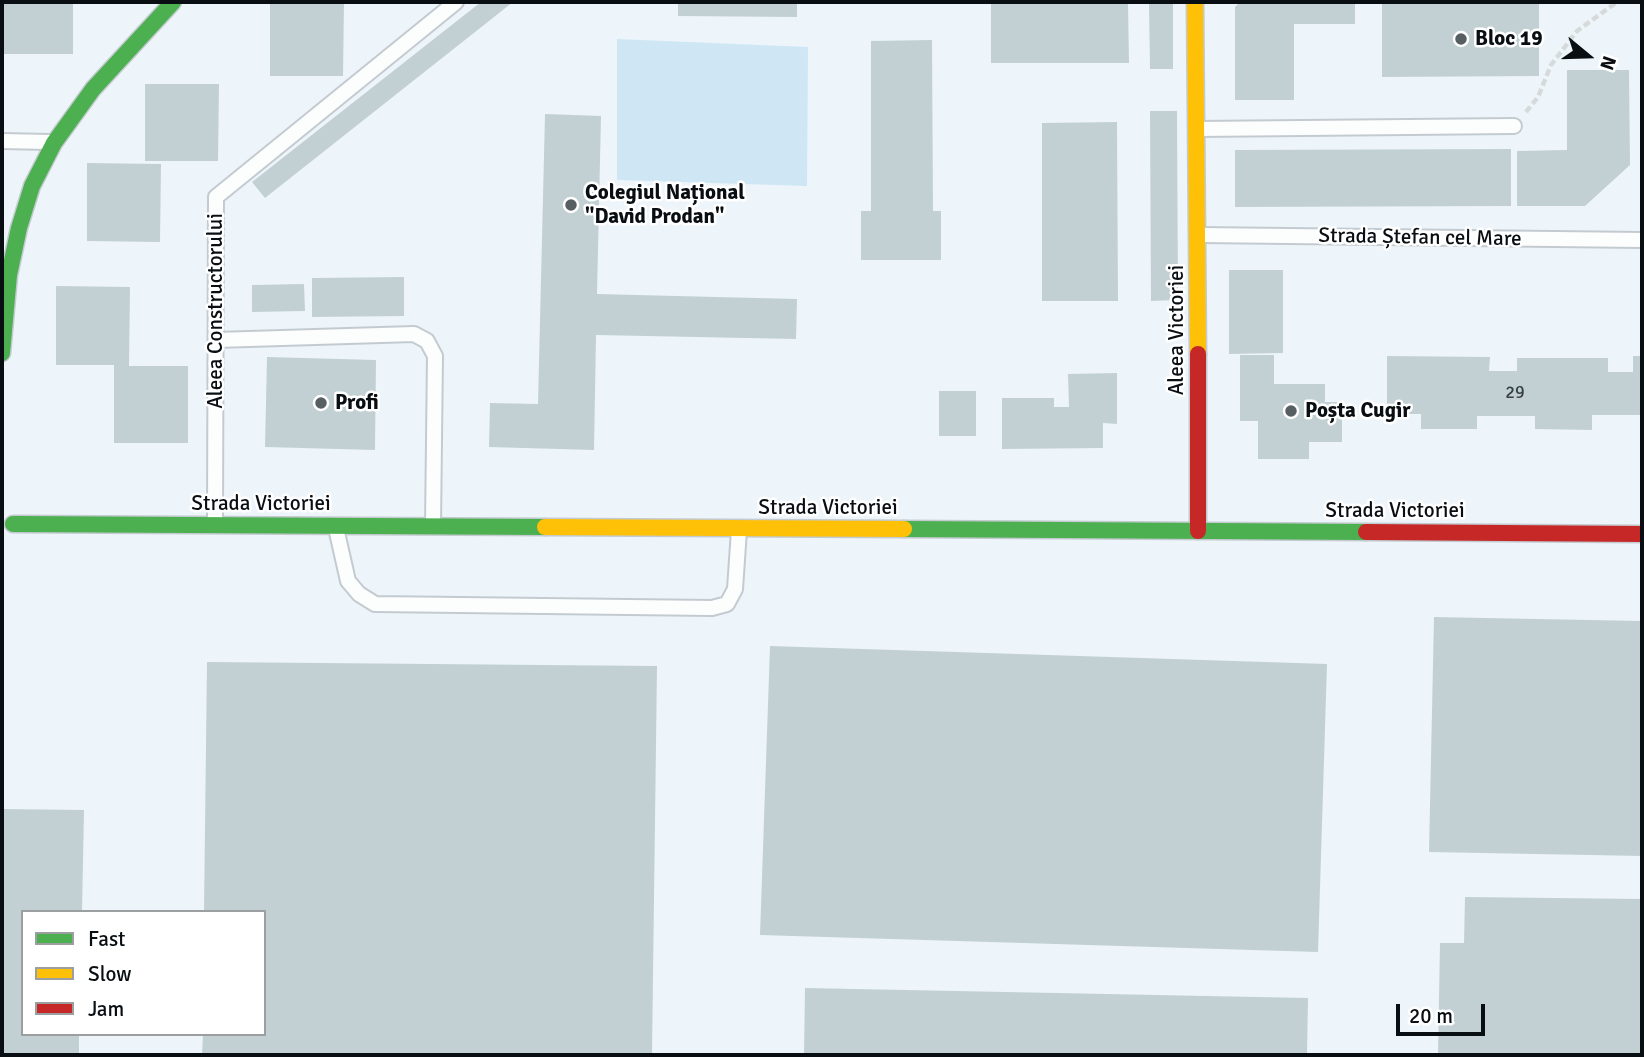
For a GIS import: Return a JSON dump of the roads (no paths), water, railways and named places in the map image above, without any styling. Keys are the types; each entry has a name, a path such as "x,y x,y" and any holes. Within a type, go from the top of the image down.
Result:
{"main road":[{"path":"2,354 9,275 32,186 54,143 93,89 173,2"},
{"name":"Aleea Victoriei","path":"1195,2 1198,531"},
{"name":"Strada Victoriei","path":"10,524 1642,534"}],"lane":[{"name":"Aleea Constructorului","path":"215,525 216,197 456,2"},
{"path":"1197,129 1514,126"},
{"path":"2,141 54,143"},
{"name":"Strada Ștefan cel Mare","path":"1197,235 1642,240"},
{"path":"216,340 414,334 427,341 435,356 432,526"},
{"path":"335,526 348,580 359,594 375,604 712,608 727,604 735,589 739,528"}],"place":[{"name":"Bloc 19","path":"1461,39"},
{"name":"Colegiul Național \"David Prodan\"","path":"571,205"},
{"name":"Profi","path":"321,403"},
{"name":"Poșta Cugir","path":"1291,411"}]}
